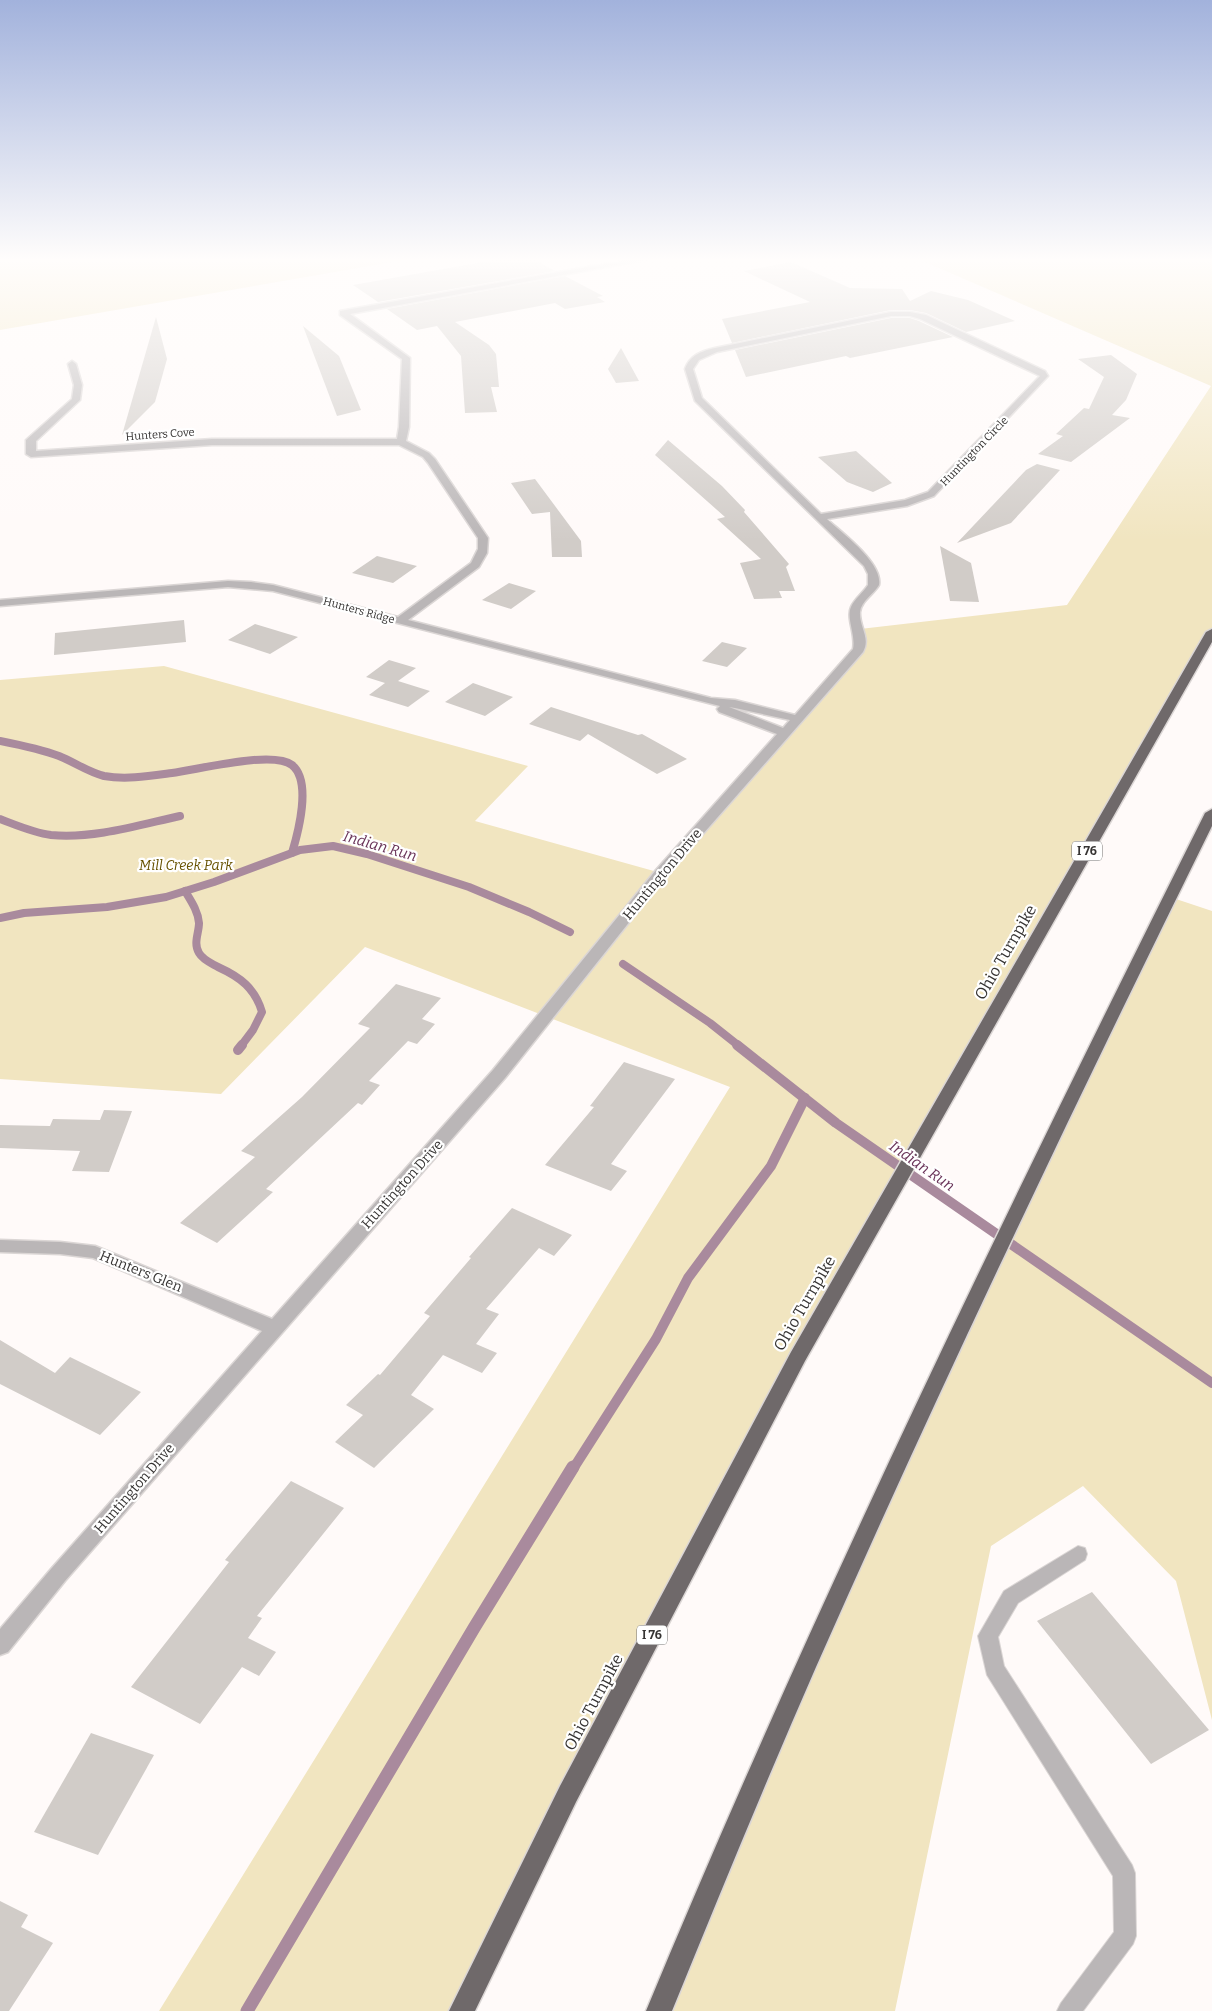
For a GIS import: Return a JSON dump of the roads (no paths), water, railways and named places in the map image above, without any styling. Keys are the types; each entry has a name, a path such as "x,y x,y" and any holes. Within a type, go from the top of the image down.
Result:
{"highway":[{"name":"Ohio Turnpike","path":"462,2011 568,1794 798,1357 1212,632"},
{"path":"659,2011 804,1670 1058,1125 1212,813"}],"street":[{"path":"399,353 407,361 404,427 401,442 426,455 432,461 483,538 484,544 482,555 475,565 400,621"},
{"name":"Huntington Circle","path":"708,353 694,359 689,368 698,400 869,565 874,575 875,581 872,588 855,610 854,615 862,640 859,650 799,719"},
{"name":"Huntington Circle","path":"819,517 907,503 931,494 1044,376 1042,373 999,353"},
{"name":"Hunters Cove","path":"72,364 78,384 76,400 31,440 31,454 212,442 401,442"},
{"name":"Hunters Ridge","path":"0,603 228,584 273,588 711,702 735,704 799,719"},
{"name":"Hunters Ridge","path":"711,702 726,710 785,733"},
{"name":"Huntington Drive","path":"0,1645 58,1574 499,1074 661,873 799,719"},
{"name":"Hunters Glen","path":"0,1246 60,1248 95,1252 274,1328"}],"lane":[{"path":"1069,2011 1125,1936 1124,1873 994,1669 988,1636 1011,1597 1078,1554"}],"waterway":[{"path":"0,741 30,747 65,758 92,772 112,777 129,778 155,775 252,760 282,761 292,765 298,773 301,783 302,807 292,853"},
{"path":"0,819 38,832 67,836 100,833 180,816"},
{"name":"Indian Run","path":"292,853 300,850 333,846 367,854 469,887 529,912 570,932"},
{"name":"Indian Run","path":"185,891 292,853"},
{"name":"Indian Run","path":"0,918 24,913 107,907 166,897 185,891"},
{"path":"185,891 197,914 199,927 196,942 199,953 207,961 246,984 255,996 262,1012 253,1030 241,1046"},
{"name":"Indian Run","path":"623,964 710,1023 739,1046"},
{"path":"238,1050 242,1045"},
{"name":"Indian Run","path":"737,1045 805,1098"},
{"path":"573,1469 656,1339 688,1278 771,1166 805,1098"},
{"name":"Indian Run","path":"805,1098 836,1123 1212,1383"},
{"path":"247,2011 474,1628 573,1467"}],"park label":[{"name":"Mill Creek Park","path":"186,865"}]}
